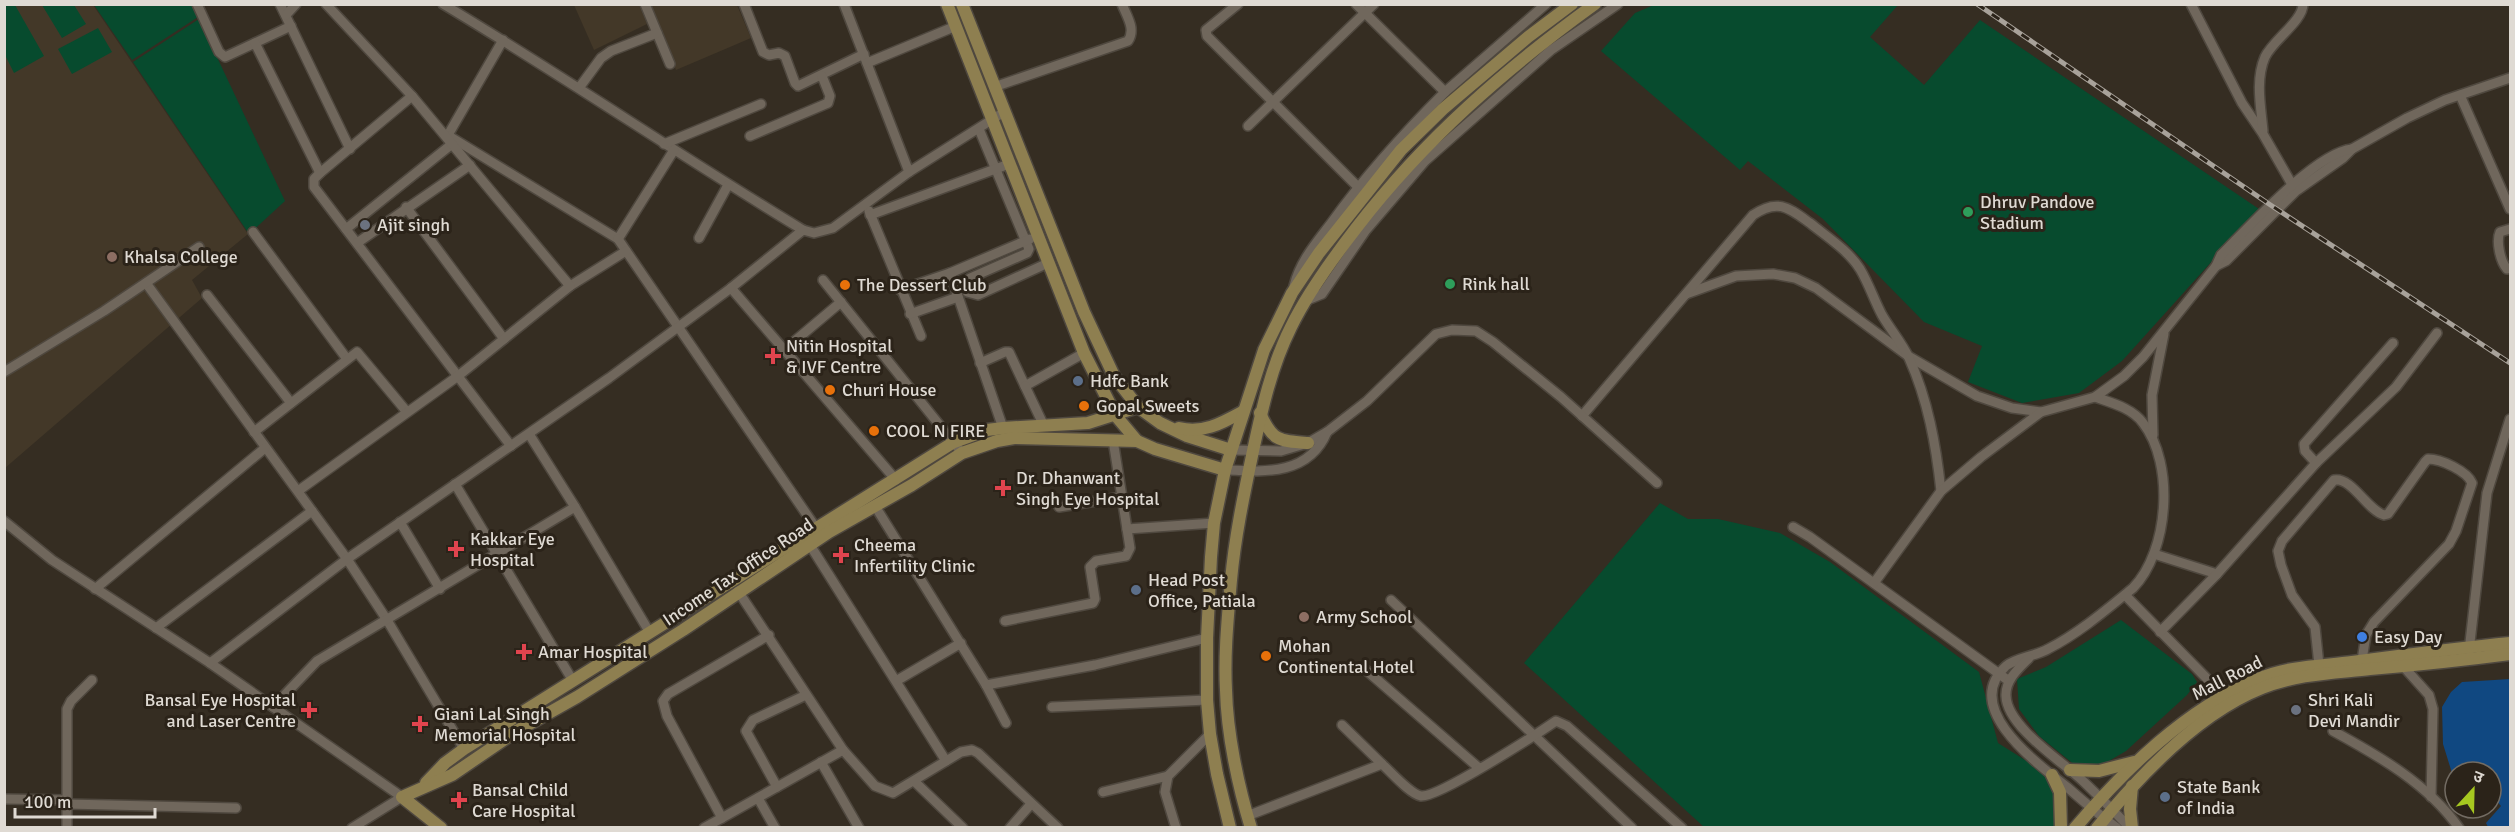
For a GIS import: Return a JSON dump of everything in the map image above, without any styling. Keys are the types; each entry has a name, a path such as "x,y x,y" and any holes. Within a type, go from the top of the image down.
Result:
{"main road":[{"path":"947,4 1009,164 1032,238 1048,263 1084,353 1116,416 1137,441 1155,449 1225,470"},
{"path":"1230,828 1210,734 1207,700 1207,638 1214,523 1225,470 1264,350 1292,293 1337,229 1401,150 1449,96 1572,4"},
{"path":"1249,822 1231,734 1225,674 1234,542 1260,413 1278,357 1305,302 1347,239 1383,193 1462,109 1522,58 1595,4"},
{"path":"964,5 994,87 1084,312 1113,376 1138,407 1160,423 1187,436 1231,450"},
{"path":"423,786 464,749 651,633 782,556 816,528 954,442 987,430 1088,423 1116,416 1138,407"},
{"path":"1160,423 1184,429 1205,429 1242,412"},
{"path":"1260,413 1267,429 1276,439 1308,443"},
{"name":"Income Tax Office Road","path":"402,797 452,775 515,732 577,697 683,630 782,556 810,545 962,453 997,441 1014,438 1137,441"},
{"name":"Mall Road","path":"2075,828 2143,758 2194,715 2224,696 2259,679 2283,671 2319,664 2511,643"},
{"name":"Mall Road","path":"2104,818 2132,785 2193,731 2229,706 2262,688 2322,674 2511,654"},
{"path":"2070,771 2113,769 2143,758"},
{"path":"2052,775 2060,792 2061,828"},
{"path":"2131,828 2132,785"},
{"path":"402,797 441,828"}],"street":[{"path":"197,4 221,55 230,57 291,26"},
{"path":"280,4 350,149"},
{"path":"286,15 296,4"},
{"path":"326,4 412,96 570,286"},
{"path":"443,4 579,88 728,185 803,230 814,233 832,228 909,172 1004,112"},
{"path":"645,4 670,64"},
{"path":"744,4 763,52 769,55 778,53 785,56 795,83 802,86 866,58 956,26"},
{"path":"844,4 909,172"},
{"path":"994,87 1128,42 1132,36 1131,28 1122,4"},
{"path":"1238,4 1205,32 1358,187"},
{"path":"1356,4 1449,96"},
{"path":"1248,126 1374,4"},
{"path":"1292,293 1296,276 1309,252 1358,187 1545,4"},
{"path":"1305,302 1322,294 1366,230 1425,161 1551,50 1618,4"},
{"path":"2191,4 2242,103 2294,188"},
{"path":"2263,134 2259,94 2264,59 2277,39 2300,16 2303,4"},
{"path":"579,88 601,58 611,51 657,33"},
{"path":"346,229 447,137 503,40"},
{"path":"255,43 320,173"},
{"path":"750,136 828,104 830,96 822,76"},
{"path":"1874,583 1941,491 2011,432 2041,412 2095,398 2136,366 2216,266 2221,255 2294,188 2338,153 2352,149 2406,117 2460,95 2511,78"},
{"path":"2460,95 2511,209"},
{"path":"412,96 320,173 313,183 314,187 511,446"},
{"path":"664,144 762,104"},
{"path":"979,129 1032,238 1027,253 970,278 966,284 967,292 978,295 1048,263"},
{"path":"447,137 618,239 816,528"},
{"path":"618,239 674,150"},
{"path":"870,215 1009,164"},
{"path":"357,243 470,165"},
{"path":"699,238 728,185"},
{"path":"866,204 900,291 921,336"},
{"path":"1582,416 1753,215 1771,206 1781,206 1799,215 1851,258 1860,269 1881,312 1908,356 1930,418 1941,491"},
{"path":"406,207 504,339"},
{"path":"2511,229 2500,232 2498,237 2503,264 2511,268"},
{"path":"210,663 347,559 678,327 803,230"},
{"path":"254,232 347,359"},
{"path":"900,291 950,273 1032,238"},
{"path":"4,372 199,248"},
{"path":"298,491 458,376 570,286 626,251"},
{"path":"950,273 1003,428"},
{"path":"1683,295 1736,276 1773,274 1795,278 1816,288 1908,356 1990,402 2041,412"},
{"path":"823,280 962,453"},
{"path":"146,283 347,559 387,620 464,749"},
{"path":"730,288 896,480"},
{"path":"207,295 291,403"},
{"path":"910,314 958,297"},
{"path":"784,350 842,302"},
{"path":"2153,438 2152,395 2165,328"},
{"path":"1231,450 1281,451 1308,443 1328,432 1367,401 1436,334 1452,330 1476,331 1493,342 1582,416 1657,483"},
{"path":"2160,632 2217,574 2316,463 2396,387 2437,333"},
{"path":"2316,463 2305,451 2304,444 2393,343"},
{"path":"980,363 1009,352 1044,426"},
{"path":"254,432 355,353 361,354 407,412"},
{"path":"1025,386 1084,353"},
{"path":"2095,398 2131,412 2142,422 2153,438 2162,465 2163,490 2161,526 2154,555 2140,581 2074,634 2029,658 2012,662 1999,674 1993,693 1998,718 2015,743 2052,775 2097,804"},
{"path":"2469,660 2487,492 2510,424"},
{"path":"1225,470 1269,471 1299,463 1322,445 1328,432"},
{"path":"528,434 651,633"},
{"path":"1005,621 1093,603 1095,599 1090,567 1096,561 1126,556 1130,548 1113,440"},
{"path":"95,589 265,448"},
{"path":"2319,664 2315,627 2292,595 2281,565 2278,551 2282,541 2334,480 2344,481 2376,511 2384,515 2388,514 2425,462 2428,459 2438,460 2466,475 2472,483 2456,531 2443,551 2370,628 2362,660"},
{"path":"456,484 573,681"},
{"path":"1059,507 1122,497"},
{"path":"875,506 961,643 1006,723"},
{"path":"273,707 317,661 575,507"},
{"path":"156,628 312,511"},
{"path":"4,521 52,560 210,663 402,797 352,828"},
{"path":"400,522 440,589"},
{"path":"1127,529 1214,523"},
{"path":"1793,527 2009,681"},
{"path":"810,545 946,761"},
{"path":"2154,555 2217,574"},
{"path":"738,591 843,750 875,786 884,792 893,793 967,750 978,753 1058,828"},
{"path":"2125,594 2224,696"},
{"path":"1391,600 1632,828"},
{"path":"722,818 667,716 663,700 668,694 769,635"},
{"path":"986,685 1095,665 1207,638"},
{"path":"896,681 961,643"},
{"path":"2029,658 2009,681 2006,693 2011,712 2033,738 2070,771 2097,804 2104,818 2117,828"},
{"path":"2403,666 2429,695 2433,709 2431,797"},
{"path":"1366,670 1479,768"},
{"path":"68,828 67,709 92,680"},
{"path":"777,787 746,731 753,720 806,695"},
{"path":"1052,707 1207,700"},
{"path":"1342,725 1414,793 1424,796 1479,768 1556,721 1567,726 1682,828"},
{"path":"2333,731 2391,765 2431,797 2459,828"},
{"path":"1103,792 1168,776 1210,734"},
{"path":"704,828 843,750"},
{"path":"821,762 859,828"},
{"path":"1249,822 1382,764"},
{"path":"1168,776 1165,792 1176,828"},
{"path":"914,781 963,828"},
{"path":"758,798 775,828"},
{"path":"4,799 236,808"},
{"path":"1010,828 1031,804"},
{"path":"2104,818 2131,828"}],"shaded area":[{"name":"Khalsa College","path":"5,5 93,5 248,234 192,280 202,298 5,468"},
{"path":"574,5 639,5 647,24 594,50"},
{"path":"649,5 737,5 751,38 676,70"}],"green space":[{"path":"4,5 15,5 44,56 14,73 5,55"},
{"path":"42,5 74,5 86,24 62,38"},
{"path":"94,5 193,5 198,17 132,60"},
{"path":"1654,5 1898,5 1870,37 1924,85 1980,20 2259,209 2122,361 2079,393 2022,403 1968,382 1982,346 1924,322 1823,219 1748,161 1740,170 1601,51 1635,13"},
{"path":"199,19 285,201 249,234 133,62"},
{"path":"98,28 112,52 72,74 58,49"},
{"path":"1660,503 1688,519 1718,519 1780,533 1830,562 1979,672 1998,743 2044,772 2055,790 2057,825 2054,828 1704,827 1524,663"},
{"path":"2121,620 2192,674 2197,682 2187,695 2126,751 2097,768 2076,766 2039,736 2019,709 2017,679 2046,667"}],"water":[{"path":"2510,679 2510,827 2488,827 2486,823 2489,820 2503,820 2503,760 2448,760 2443,744 2442,707 2451,692 2462,682"}],"railway":[{"path":"1977,4 2269,204 2510,363"}],"place":[{"name":"Dhruv Pandove Stadium","path":"1968,212"},
{"name":"Ajit singh","path":"365,225"},
{"name":"Khalsa College","path":"112,257"},
{"name":"Rink hall","path":"1450,284"},
{"name":"The Dessert Club","path":"845,285"},
{"name":"Nitin Hospital & IVF Centre","path":"773,356"},
{"name":"Hdfc Bank","path":"1078,381"},
{"name":"Churi House","path":"830,390"},
{"name":"Gopal Sweets","path":"1084,406"},
{"name":"COOL N FIRE","path":"874,431"},
{"name":"Dr. Dhanwant Singh Eye Hospital","path":"1003,488"},
{"name":"Kakkar Eye Hospital","path":"456,549"},
{"name":"Cheema Infertility Clinic","path":"841,555"},
{"name":"Head Post Office, Patiala","path":"1136,590"},
{"name":"Army School","path":"1304,617"},
{"name":"Easy Day","path":"2362,637"},
{"name":"Amar Hospital","path":"524,652"},
{"name":"Mohan Continental Hotel","path":"1266,656"},
{"name":"Bansal Eye Hospital and Laser Centre","path":"309,710"},
{"name":"Shri Kali Devi Mandir","path":"2296,710"},
{"name":"Giani Lal Singh Memorial Hospital","path":"420,724"},
{"name":"State Bank of India","path":"2165,797"},
{"name":"Bansal Child Care Hospital","path":"459,800"}]}
